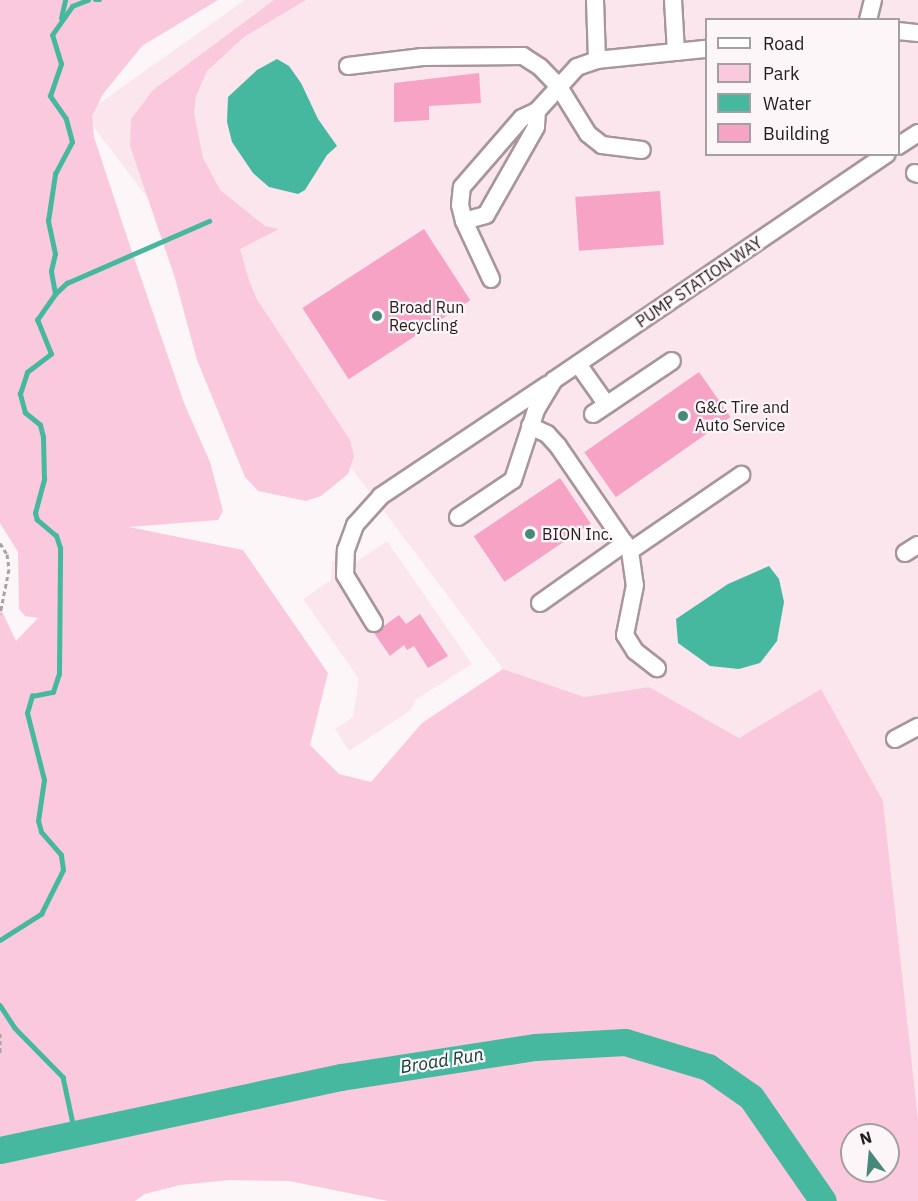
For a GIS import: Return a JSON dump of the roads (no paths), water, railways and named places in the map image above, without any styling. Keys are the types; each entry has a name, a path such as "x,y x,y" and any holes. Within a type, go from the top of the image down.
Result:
{"street":[{"path":"596,0 597,60"},
{"path":"673,0 676,52"},
{"path":"868,18 873,0"},
{"path":"900,31 918,33"},
{"path":"491,279 464,221 460,205 462,187 522,118 537,111 577,67 597,60 705,49"},
{"path":"348,66 410,57 523,56 540,67 558,87 588,134 602,145 642,150"},
{"path":"464,221 486,215 536,127 537,111"},
{"path":"900,145 918,133"},
{"name":"PUMP STATION WAY","path":"458,517 513,480 543,394 554,380 884,156"},
{"path":"578,364 600,410 672,361"},
{"path":"374,623 345,575 346,550 355,525 381,496 554,380"},
{"path":"530,426 547,434 558,446 628,547 635,585 626,635 635,651 657,668"},
{"path":"540,603 741,475"},
{"path":"895,739 918,727"}],"water":[{"path":"277,59 289,66 301,83 318,119 337,146 327,155 305,190 298,194 269,187 253,173 232,142 227,122 228,97 257,70"},
{"path":"769,566 779,579 784,602 777,641 760,663 739,669 710,666 678,643 676,619 728,584"}],"waterway":[{"path":"61,18 65,0"},
{"path":"0,940 41,914 63,870 61,855 41,832 38,821 44,780 27,713 32,696 53,692 59,674 60,548 56,536 37,520 35,513 44,479 43,437 40,425 25,413 20,394 27,372 51,354 37,320 55,294 51,271 55,254 48,221 55,174 72,142 66,119 50,96 61,64 52,35 72,6 88,0"},
{"path":"95,0 100,0"},
{"path":"55,294 67,283 209,221"},
{"path":"0,1005 15,1028 63,1077 75,1133"},
{"name":"Broad Run","path":"0,1150 341,1077 535,1047 625,1042 708,1067 751,1097 823,1201"}],"place":[{"name":"Broad Run Recycling","path":"377,316"},
{"name":"G&C Tire and Auto Service","path":"683,416"},
{"name":"BION Inc.","path":"530,534"}]}
